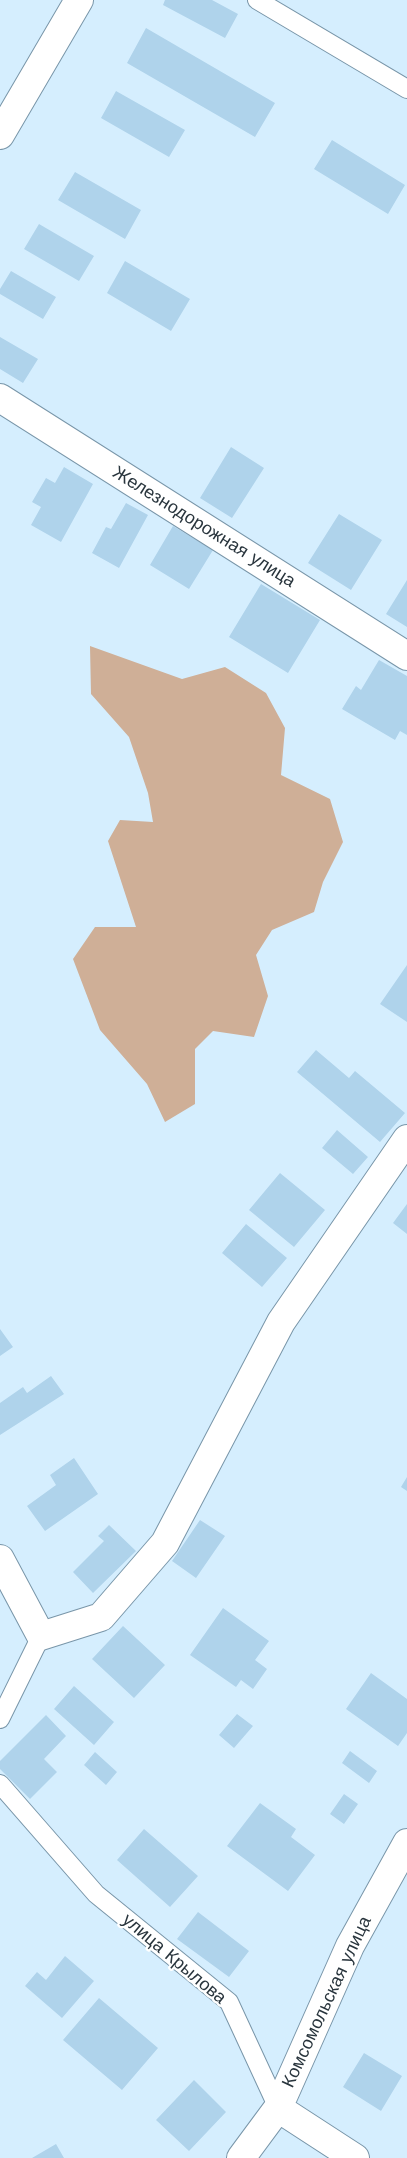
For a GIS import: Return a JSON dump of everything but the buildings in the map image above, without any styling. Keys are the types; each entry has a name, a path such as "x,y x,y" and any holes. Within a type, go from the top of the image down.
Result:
{"street":[{"path":"0,135 79,0"},
{"name":"Железнодорожная улица","path":"0,398 407,656"},
{"path":"0,1558 41,1636 101,1617 166,1543 281,1322 407,1139"},
{"name":"Комсомольская улица","path":"242,2158 278,2108 350,1946 407,1843"},
{"path":"278,2108 355,2158"}],"lane":[{"path":"257,0 407,89"},
{"path":"0,1719 41,1636"},
{"name":"улица Крылова","path":"0,1784 96,1894 229,2002 278,2108"}],"shaded area":[{"path":"90,646 182,679 225,667 266,693 285,728 281,775 330,799 343,842 323,882 314,912 272,930 256,955 268,996 254,1037 213,1031 195,1049 195,1104 165,1122 147,1084 100,1030 73,959 95,927 136,927 108,841 120,820 153,822 148,793 129,737 91,694"}]}
